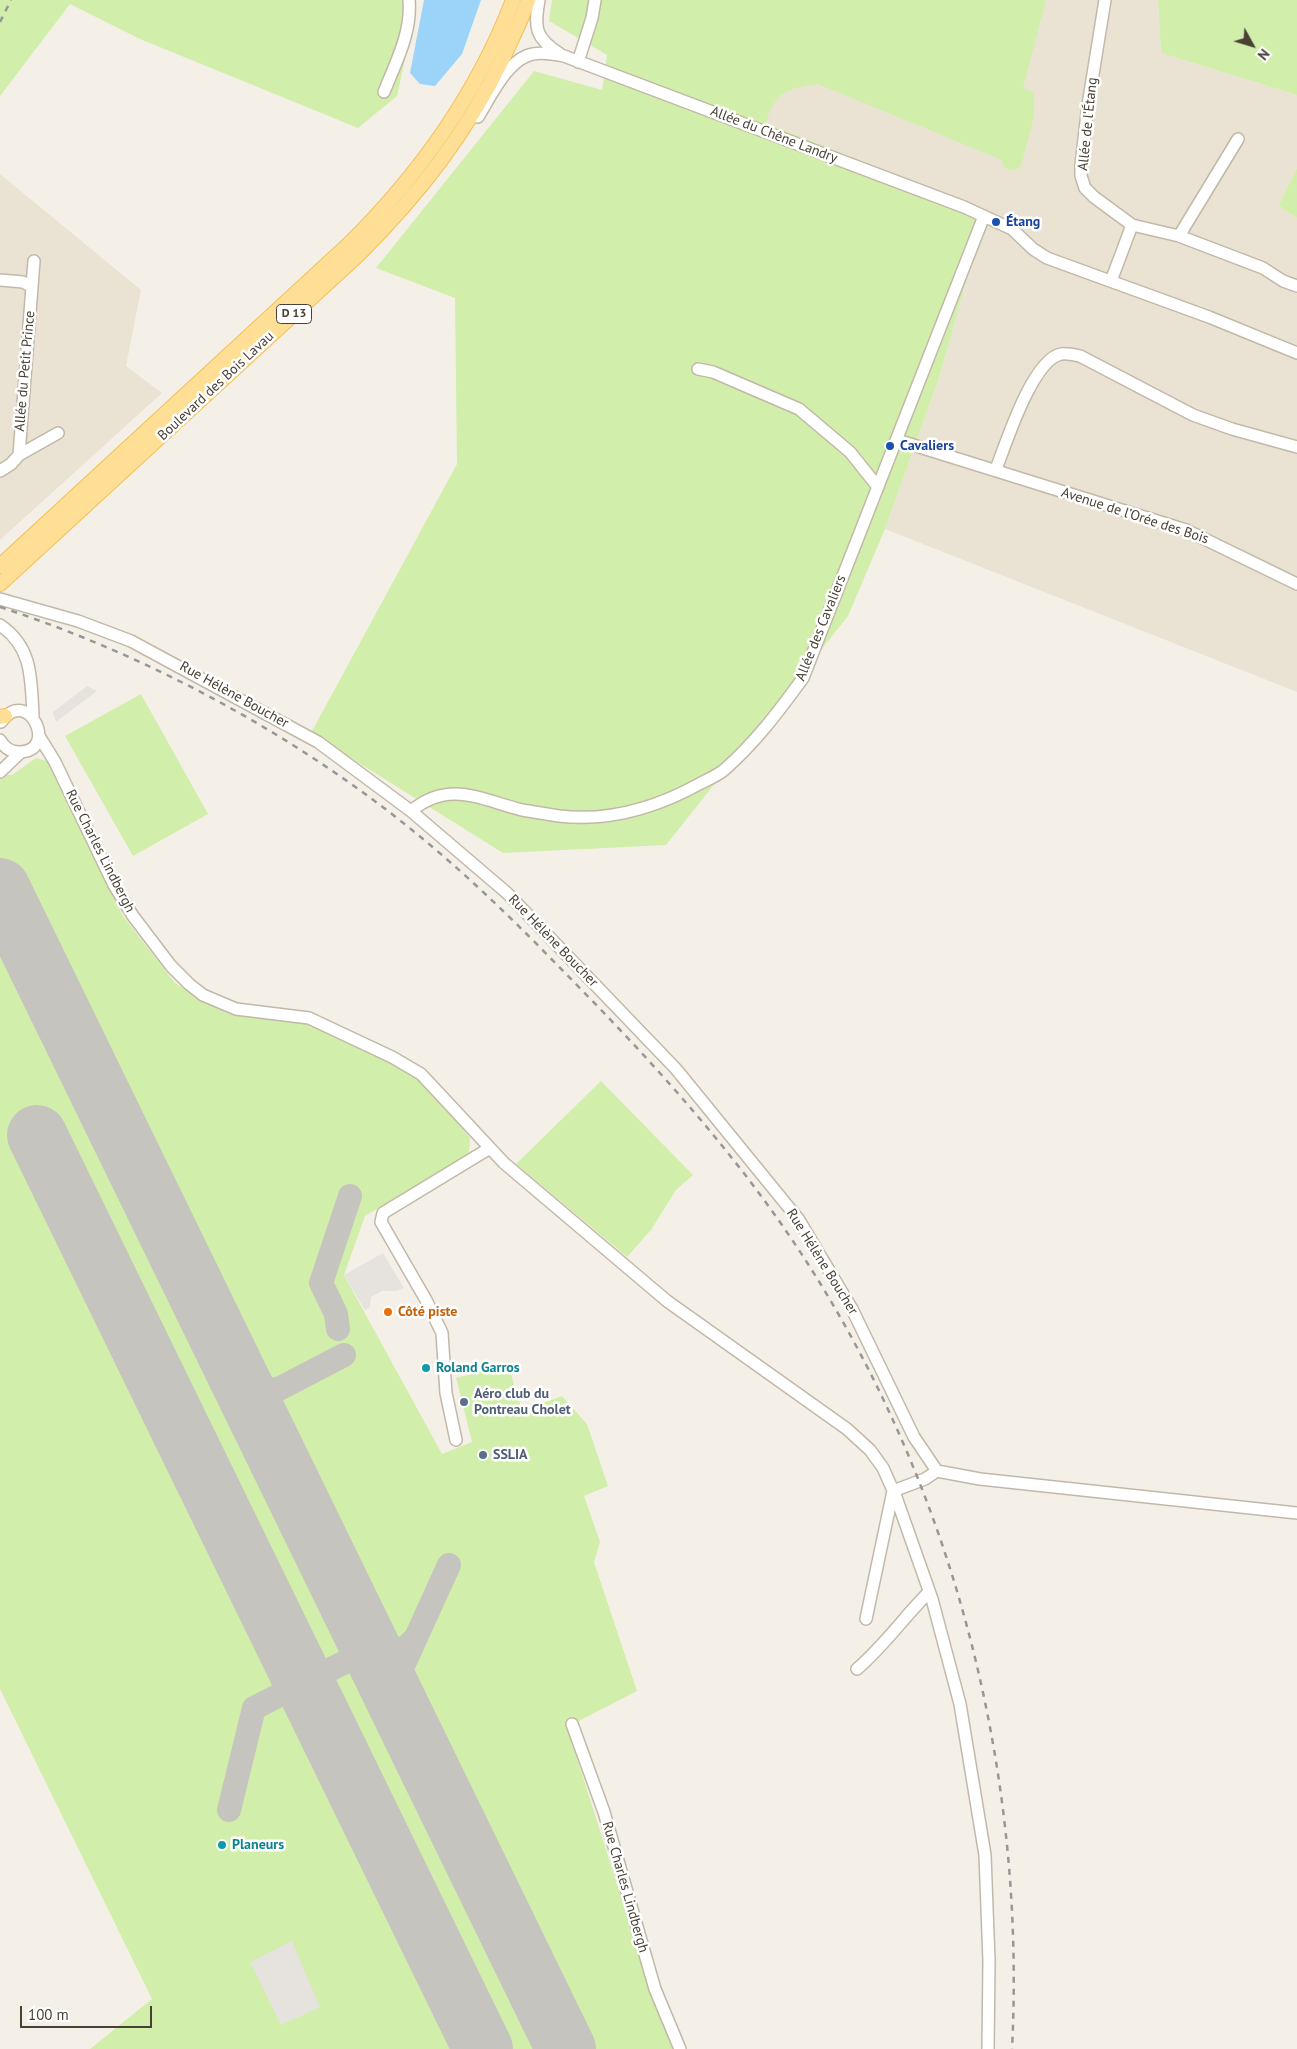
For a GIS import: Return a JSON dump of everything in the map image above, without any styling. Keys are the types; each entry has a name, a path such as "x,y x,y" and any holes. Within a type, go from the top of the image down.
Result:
{"main road":[{"name":"Boulevard des Bois Lavau","path":"0,566 348,245 391,201 431,153 459,108 485,62 512,0"},
{"name":"Boulevard des Bois Lavau","path":"1,584 359,254 402,209 458,139 496,73 528,0"}],"street":[{"path":"384,92 402,48 411,17 409,0"},
{"name":"Allée du Chêne Landry","path":"539,0 535,22 538,34 544,42 564,56 984,216 1012,229 1033,249 1047,258 1209,317 1297,353"},
{"path":"578,62 592,18 595,0"},
{"name":"Allée de l’Étang","path":"1105,0 1088,105 1081,176 1085,188 1094,197 1132,225"},
{"name":"Allée du Chêne Landry","path":"458,139 475,122 506,72 521,58 532,54 564,56"},
{"path":"1180,236 1238,139"},
{"name":"Allée des Cavaliers","path":"411,811 437,797 450,793 465,793 522,810 561,816 597,816 630,812 661,802 723,771 756,739 803,678 984,216"},
{"path":"1111,281 1132,225 1180,236 1263,268 1283,281 1297,286"},
{"name":"Allée du Petit Prince","path":"19,455 34,261"},
{"path":"0,280 22,282 32,287"},
{"path":"996,470 1031,383 1048,363 1060,354 1080,356 1194,415 1232,429 1297,447"},
{"path":"698,369 713,372 799,409 850,452 878,487"},
{"path":"0,472 19,455 58,433"},
{"name":"Avenue de l’Orée des Bois","path":"897,440 1186,530 1297,584"},
{"name":"Rue Hélène Boucher","path":"0,599 78,621 131,641 163,656 318,742 411,811 507,893 676,1069 799,1220 852,1309 914,1437 937,1471"},
{"name":"Rue Charles Lindbergh","path":"0,625 10,632 23,647 33,696 33,716 38,726 39,736 114,885 133,916 171,966 189,984 203,995 221,1004 248,1011 282,1013 309,1018 392,1057 421,1074 490,1148 667,1301 847,1429 870,1450 894,1491 930,1592 960,1704 985,1855 989,1961 988,2049"},
{"path":"2,719 19,711 31,685"},
{"path":"19,711 33,716"},
{"path":"0,772 39,736"},
{"path":"1,742 11,750 25,750 50,755"},
{"path":"0,758 1,742"},
{"path":"456,1440 446,1393 442,1333 426,1300 381,1222 383,1214 490,1148"},
{"path":"866,1619 894,1491 925,1479 937,1471 980,1479 1297,1513"},
{"path":"857,1669 877,1652 907,1614 930,1592"},
{"name":"Rue Charles Lindbergh","path":"572,1724 604,1812 655,1989 680,2049"}],"shaded area":[{"path":"1032,0 1158,0 1161,53 1297,95 1297,168 1278,206 1297,218 1297,692 885,529 940,375 986,210 765,123 788,67"},
{"path":"0,174 141,290 126,366 162,393 0,540"},
{"path":"87,686 97,691 56,722 53,712"},
{"path":"383,1253 404,1288 397,1291 382,1291 371,1297 370,1307 365,1310 344,1275"},
{"path":"292,1941 320,2007 281,2025 250,1962"}],"green space":[{"path":"0,0 414,0 416,8 397,96 358,128 140,39 70,4 0,96"},
{"path":"552,0 1046,0 1023,88 1034,92 1034,117 1021,166 1014,170 1003,166 1002,160 818,84 790,90 778,98 774,104 766,123 986,210 940,375 885,529 848,616 666,845 503,853 311,733 457,464 455,298 376,268 534,71 602,90 607,55 549,21"},
{"path":"1158,0 1297,0 1297,95 1161,53"},
{"path":"1297,168 1297,218 1278,206"},
{"path":"141,694 208,814 133,856 65,736"},
{"path":"36,758 47,761 123,916 175,983 229,1014 300,1021 411,1071 432,1091 470,1138 469,1153 365,1216 344,1275 442,1454 472,1442 456,1378 508,1364 522,1411 562,1396 587,1424 608,1486 584,1496 600,1542 594,1562 637,1691 567,1727 651,1991 677,2049 90,2049 152,1999 0,1689 0,775 12,775"},
{"path":"601,1081 693,1175 676,1190 651,1230 627,1257 516,1164"}],"water":[{"path":"424,0 481,0 462,54 435,86 420,84 410,73"}],"taxiway":[{"path":"338,1329 336,1314 321,1283 350,1196"},
{"path":"263,1426 261,1409 271,1393 344,1355"},
{"path":"238,1374 246,1383 259,1390 276,1389"},
{"path":"404,1718 397,1695 398,1677 449,1565"},
{"path":"361,1628 373,1643 387,1651 401,1650 416,1637"},
{"path":"229,1810 254,1708 355,1657 362,1650 364,1634"}],"runway":[{"path":"0,888 566,2049"},
{"path":"37,1135 483,2049"}],"railway":[{"path":"0,22 11,0"},
{"path":"0,607 102,645 200,692 295,746 384,808 456,867 501,909 632,1042 695,1113 782,1225 808,1264 860,1353 904,1446 941,1542 971,1641 993,1742 1007,1844 1013,1946 1012,2049"}],"place":[{"name":"Étang","path":"996,222"},
{"name":"Cavaliers","path":"890,446"},
{"name":"Côté piste","path":"388,1312"},
{"name":"Roland Garros","path":"426,1368"},
{"name":"Aéro club du Pontreau Cholet","path":"464,1402"},
{"name":"SSLIA","path":"483,1455"},
{"name":"Planeurs","path":"222,1845"}]}
